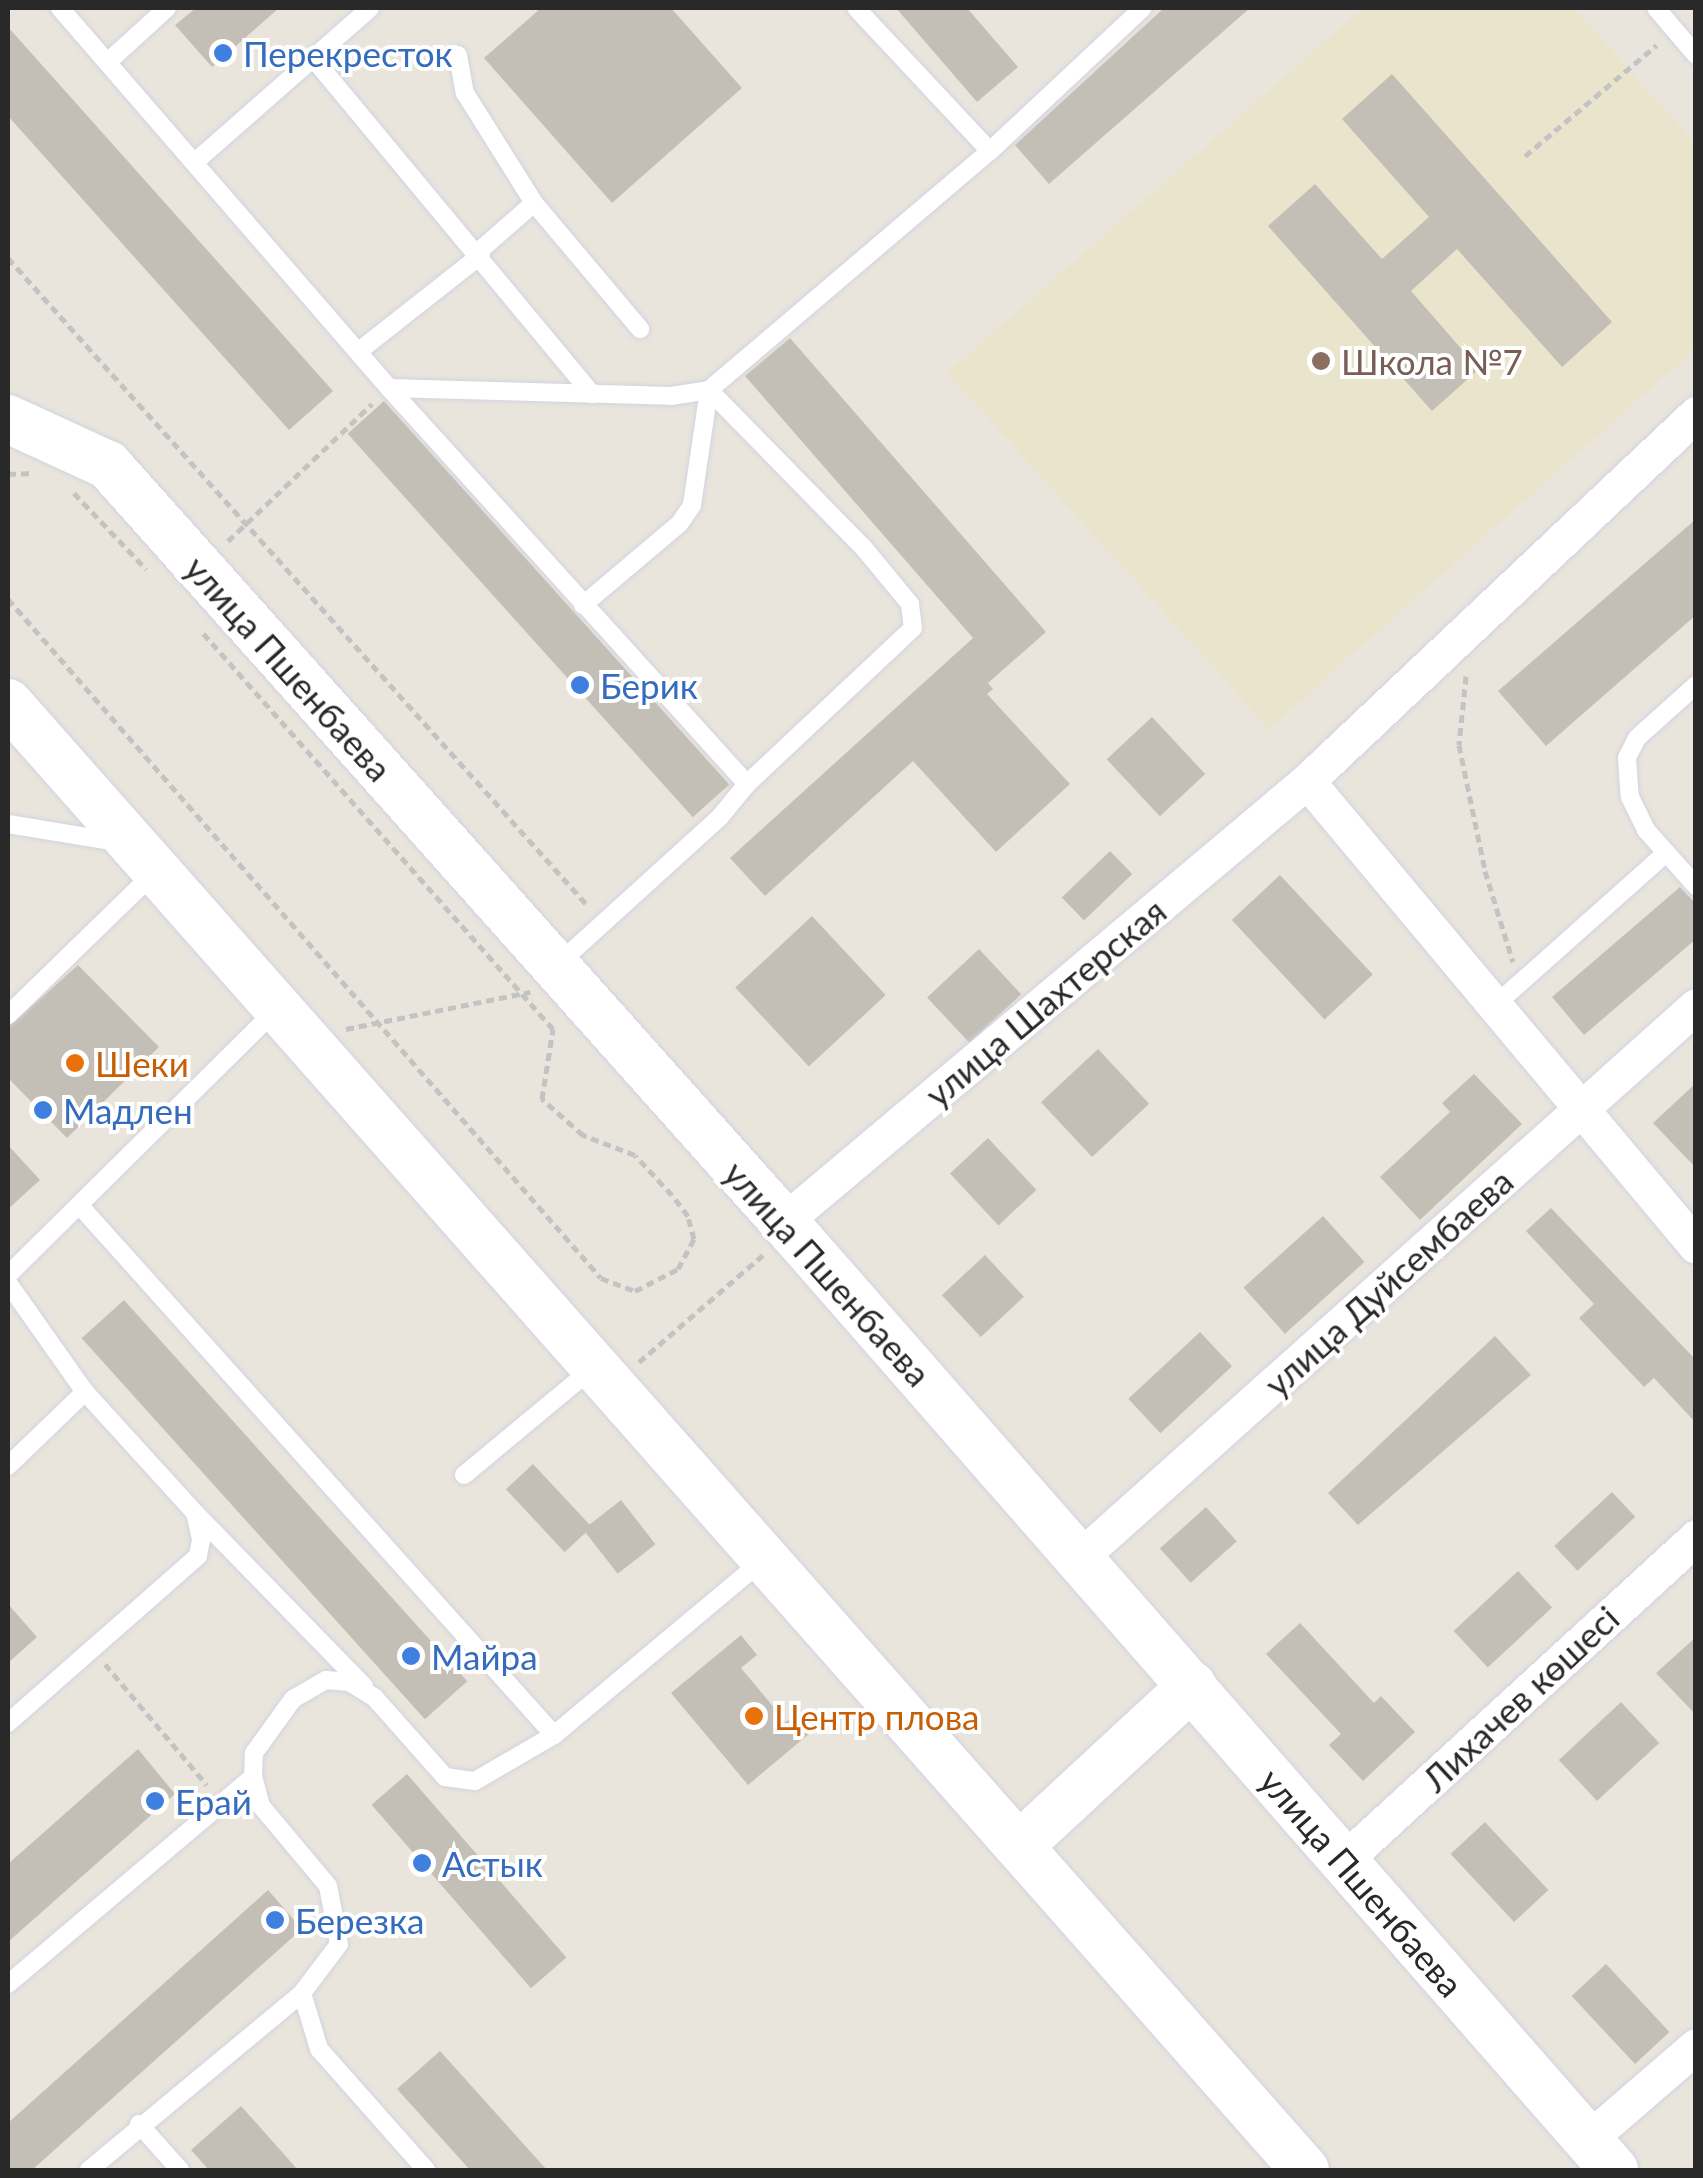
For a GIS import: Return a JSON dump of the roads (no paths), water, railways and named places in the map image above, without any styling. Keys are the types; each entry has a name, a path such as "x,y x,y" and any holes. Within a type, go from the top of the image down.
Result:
{"main road":[{"name":"улица Пшенбаева","path":"8,419 89,477 199,567 787,1226 1600,2156"},
{"path":"8,437 89,477"},
{"path":"8,704 1306,2170"},
{"path":"1018,1846 1192,1686"}],"street":[{"name":"улица Шахтерская","path":"787,1226 1308,782 1696,414"},
{"path":"1308,782 1506,996 1578,1112 1696,1246"},
{"name":"улица Дуйсембаева","path":"1079,1558 1696,1006"},
{"name":"Лихачев көшесі","path":"1344,1860 1696,1536"},
{"path":"1600,2156 1696,2046"}],"lane":[{"path":"60,8 110,60 388,388 747,784"},
{"path":"110,60 167,8"},
{"path":"196,161 370,8"},
{"path":"856,8 990,151"},
{"path":"388,388 671,396 709,390 990,151 1143,8"},
{"path":"1656,8 1696,55"},
{"path":"458,54 465,93 534,203 640,328"},
{"path":"313,58 480,254 592,394"},
{"path":"358,351 480,254 534,203"},
{"path":"583,604 680,524 692,505 709,390"},
{"path":"560,971 603,923 719,818 747,784 913,628 910,604 863,547 709,390"},
{"path":"1696,686 1637,738 1627,758 1630,798 1666,853 1696,886"},
{"path":"8,824 144,858 8,1015"},
{"path":"1506,996 1666,853"},
{"path":"8,1275 81,1207 277,1008"},
{"path":"81,1207 554,1736"},
{"path":"8,1283 85,1392 445,1777 475,1781 554,1736 764,1560"},
{"path":"464,1475 602,1377"},
{"path":"8,1466 85,1392"},
{"path":"8,1723 198,1556 201,1529 195,1513"},
{"path":"89,2170 139,2124 302,1994 339,1944 336,1912 317,1869 260,1806 253,1777 254,1753 293,1699 326,1680 348,1682 374,1697"},
{"path":"8,1984 253,1777"},
{"path":"302,1994 319,2049 426,2170"},
{"path":"139,2124 180,2170"}],"place":[{"name":"Перекресток","path":"223,53"},
{"name":"Школа №7","path":"1321,361"},
{"name":"Берик","path":"580,685"},
{"name":"Шеки","path":"75,1063"},
{"name":"Мадлен","path":"43,1110"},
{"name":"Майра","path":"411,1656"},
{"name":"Центр плова","path":"754,1716"},
{"name":"Ерай","path":"155,1801"},
{"name":"Астык","path":"422,1863"},
{"name":"Березка","path":"275,1920"}]}
